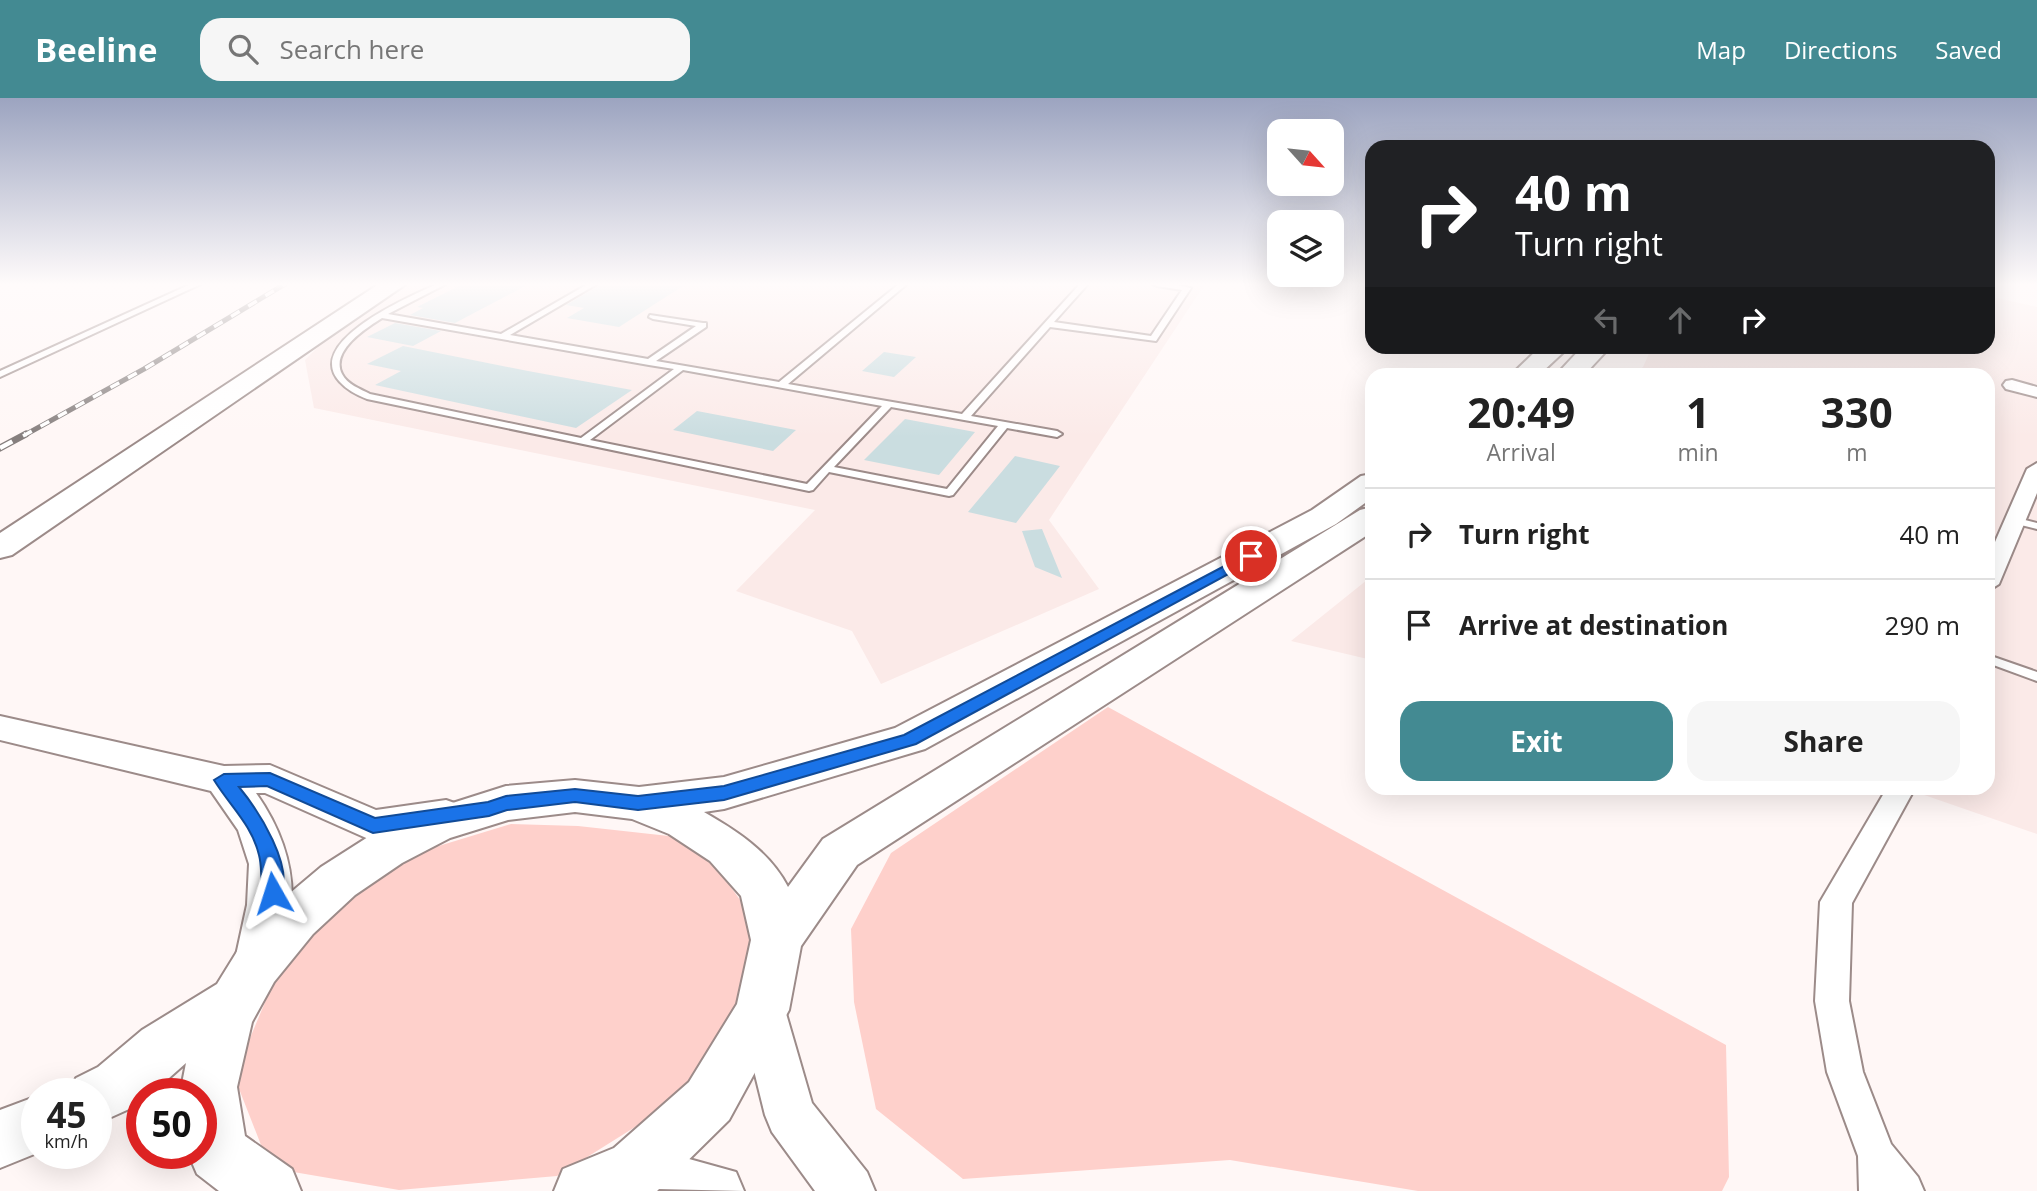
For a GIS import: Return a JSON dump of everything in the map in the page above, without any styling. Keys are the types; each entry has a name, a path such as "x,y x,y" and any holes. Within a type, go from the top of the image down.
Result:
{"main road":[{"path":"0,548 318,335"},
{"path":"1532,368 1548,354"},
{"path":"1576,368 1590,354"},
{"path":"270,1191 218,1153 208,1087 226,1017 246,984 295,919 338,881 385,850 434,826 506,803 575,796 638,803 724,793 910,739 1324,517 1365,488"},
{"path":"610,1181 709,1101 762,1010 777,940 840,852 1365,521"},
{"path":"0,729 224,780 270,779 373,826 489,809"},
{"path":"112,1089 246,984 273,893 269,855 254,817 224,780"},
{"path":"638,803 685,822 727,848 764,888 777,940"},
{"path":"762,1010 790,1115 848,1191"},
{"path":"0,1139 21,1130"},
{"path":"610,1181 717,1191"}],"street":[{"path":"2012,385 2037,392"},
{"path":"1995,573 2027,524 2037,469"},
{"path":"1897,795 1836,902 1832,1001 1845,1072 1877,1173 1904,1191"}],"lane":[{"path":"0,374 84,335"},
{"path":"351,335 340,347 335,364 340,379 351,389 368,396 809,488 889,404"},
{"path":"497,335 1057,433"},
{"path":"649,362 688,335"},
{"path":"781,385 841,335"},
{"path":"965,417 1038,335"},
{"path":"1125,335 1153,339 1156,335"},
{"path":"582,441 681,368"},
{"path":"827,469 949,493 1005,424"},
{"path":"1995,662 2037,677"}],"shaded area":[{"path":"330,335 1171,335 1049,520 1099,589 881,684 852,631 736,591 815,510 314,408 305,360"},
{"path":"1995,335 2037,335 2037,834 1924,795 1995,795 1995,368 1643,367 1649,354 1995,354"},
{"path":"1365,582 1365,658 1291,641"},
{"path":"1108,707 1726,1045 1729,1177 1722,1191 1418,1191 1230,1160 963,1179 876,1109 854,1002 851,929 891,853"},
{"path":"511,824 578,826 696,839 751,915 749,995 702,1085 557,1176 399,1190 270,1168 234,1076 274,981 326,914 419,852"}],"building":[{"path":"371,335 434,335 413,346 367,337"},
{"path":"403,346 632,390 576,428 375,385 401,371 367,364"},
{"path":"884,352 916,357 894,377 862,371"},
{"path":"697,411 796,430 773,451 673,430"},
{"path":"905,419 975,432 939,475 864,460"},
{"path":"1015,456 1060,466 1016,523 968,512"},
{"path":"1042,529 1062,578 1035,567 1022,531"}],"railway":[{"path":"23,436 200,335"},
{"path":"0,448 26,434"}],"route":[{"path":"273,893 269,855 254,817 224,780 270,779 373,826 489,809 506,803 575,796 638,803 724,793 910,739 1251,556"}]}
